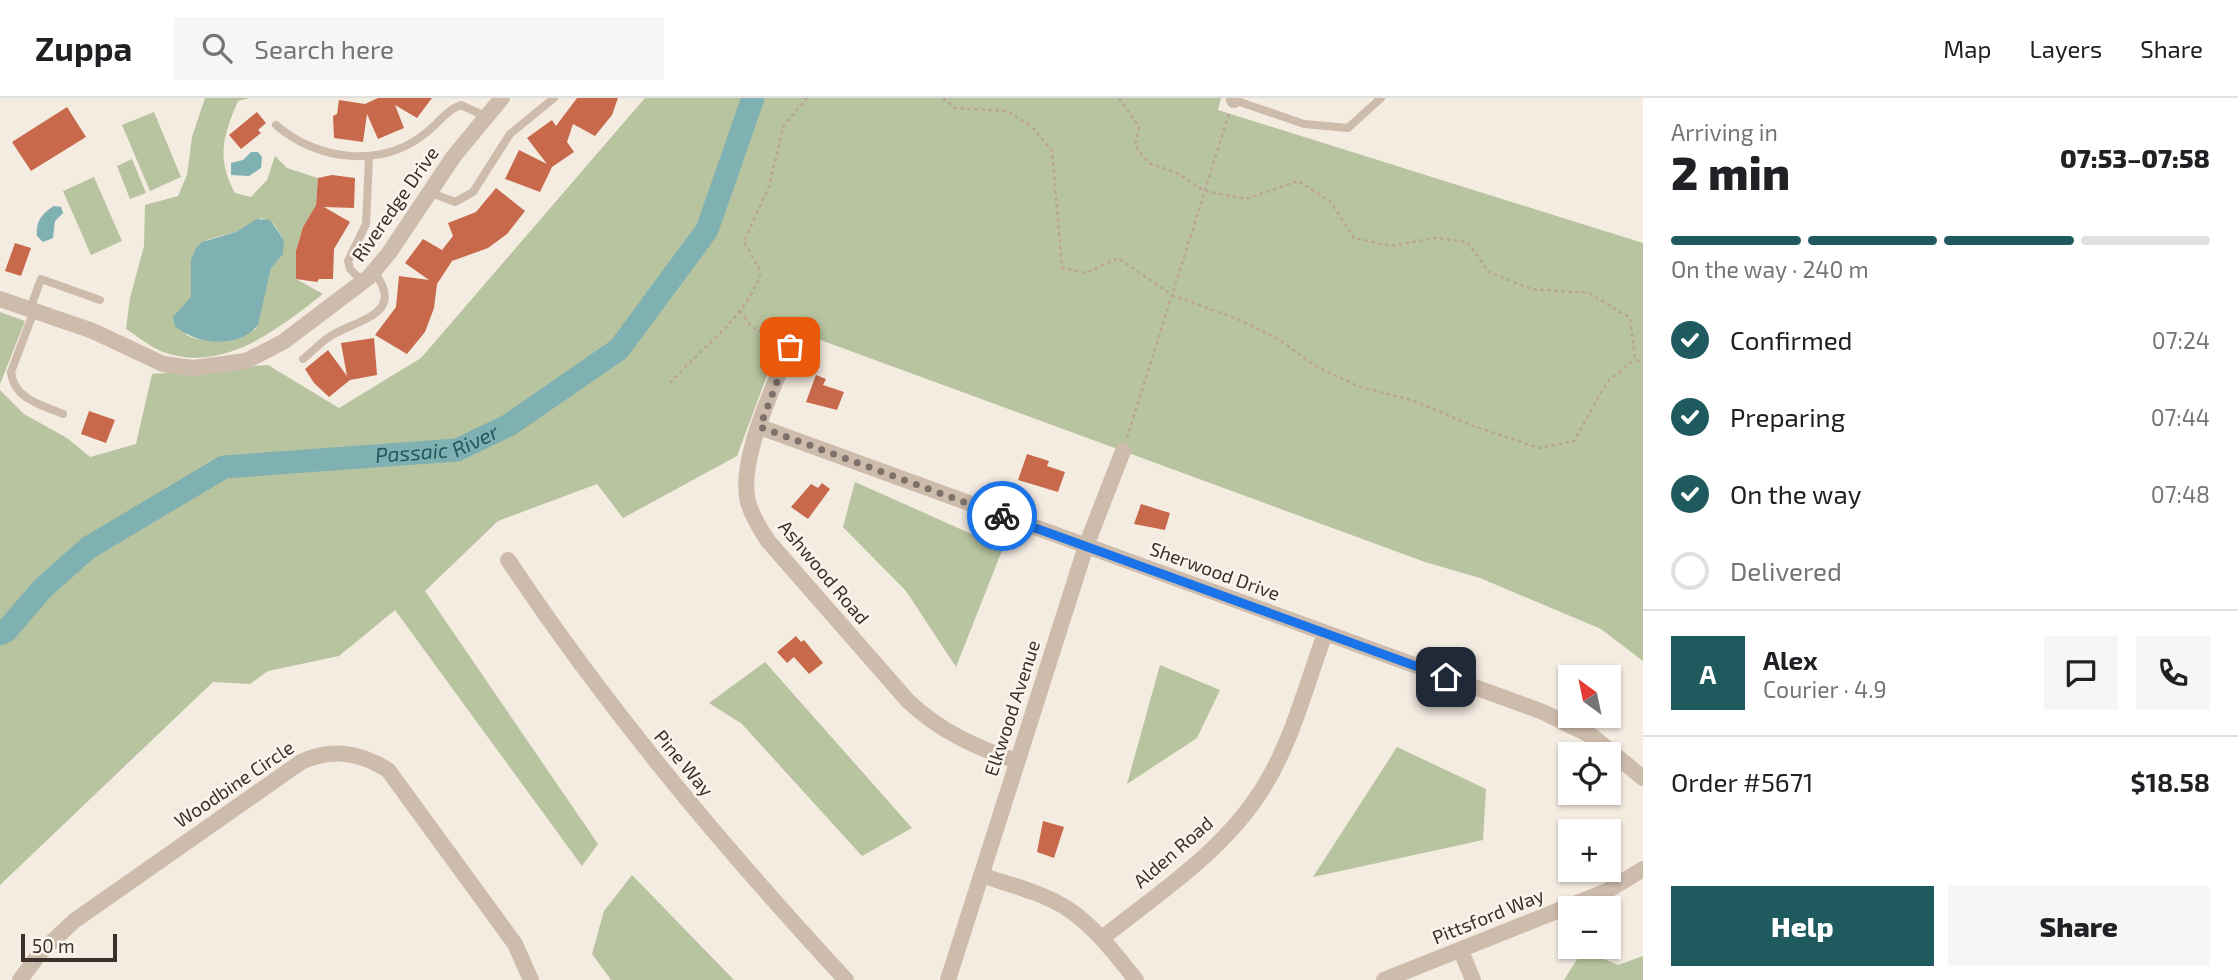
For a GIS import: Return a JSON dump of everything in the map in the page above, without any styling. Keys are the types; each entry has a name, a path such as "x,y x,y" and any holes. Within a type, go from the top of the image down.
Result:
{"street":[{"name":"Riveredge Drive","path":"0,299 93,331 143,357 163,364 193,368 218,367 265,353 368,277 485,116 502,98"},
{"name":"Ashwood Road","path":"792,341 748,453 746,485 755,520 768,541 908,701 933,724 969,745 1017,761"},
{"name":"Sherwood Drive","path":"760,427 1570,724 1613,751 1643,778"},
{"name":"Elkwood Avenue","path":"948,980 1086,546 1123,451"},
{"name":"Pine Way","path":"508,560 565,645 655,763 846,980"},
{"name":"Alden Road","path":"1102,938 1208,854 1238,823 1262,789 1281,754 1325,634"},
{"name":"Woodbine Circle","path":"20,980 54,938 74,921 301,762 336,752 370,759 388,770 515,944 531,980"},
{"name":"Pittsford Way","path":"1384,980 1606,891 1643,869"},
{"path":"981,875 1052,900 1068,909 1102,938 1136,980"},
{"path":"1461,951 1473,980"}],"lane":[{"path":"429,192 455,202 473,192 510,134 554,98"},
{"path":"1234,99 1304,124 1348,128 1381,98"},
{"path":"276,125 288,135 319,150 369,158 417,139 448,110 461,105 485,116"},
{"path":"303,359 329,337 376,314 386,298 385,286 351,269 348,261 366,224 369,158"},
{"path":"63,414 30,401 12,382 11,372 41,279 100,300"}],"path":[{"path":"670,383 740,311 755,290 761,272 744,242 769,186 785,125 807,98"},
{"path":"943,98 955,107 1007,111 1031,126 1052,151 1062,268 1086,273 1118,258 1172,295 1240,320 1278,339 1317,367 1358,386 1414,401 1471,425 1539,448 1574,441 1607,382 1635,359"},
{"path":"1119,98 1139,127 1135,146 1149,163 1177,173 1205,191 1246,199 1298,181 1331,201 1354,238 1390,246 1434,238 1467,242 1489,272 1531,289 1589,293 1630,318 1635,359"},
{"path":"1123,451 1234,99"},
{"path":"740,311 752,327 792,341"},
{"path":"1635,359 1643,363"}],"green space":[{"path":"205,98 249,98 238,101 225,136 225,169 235,193 251,197 267,180 275,156 287,168 318,178 316,205 303,227 296,251 296,279 323,294 249,344 208,357 186,357 163,352 126,329 130,298 144,246 145,205 178,196 187,175 192,137","holes":["261,218 273,223 284,240 271,268 256,329 212,340 186,335 183,308 191,297 191,274 206,240 236,232"]},
{"path":"645,98 1221,98 1218,110 1643,243 1643,661 1601,629 1480,578 1425,562 785,327 737,456 623,518 597,484 498,521 425,591 598,844 582,866 395,610 339,656 268,671 250,684 213,682 0,885 0,390 24,414 67,438 90,457 136,444 152,374 268,365 339,408 421,358"},
{"path":"154,112 181,177 150,191 122,125"},
{"path":"132,159 146,193 130,199 117,166"},
{"path":"94,177 122,241 91,255 63,191"},
{"path":"0,312 25,321 0,384"},
{"path":"855,482 1003,548 956,667 906,591 843,527"},
{"path":"765,662 912,828 862,856 742,724 709,703"},
{"path":"1160,665 1220,690 1197,738 1127,784"},
{"path":"1397,747 1486,789 1483,840 1313,877"},
{"path":"632,875 734,980 611,980 592,954 604,911"},
{"path":"1643,956 1643,980 1564,980 1577,959 1604,959 1618,965"}],"water":[{"path":"251,152 258,152 262,157 261,168 249,176 231,175 231,163 243,160"},
{"path":"54,206 61,207 63,213 55,221 53,238 43,242 37,236 37,226 43,214"},
{"path":"257,219 270,220 284,240 283,254 271,268 258,325 240,338 217,342 194,337 175,326 173,317 191,297 191,260 196,248 202,242 236,232"}],"building":[{"path":"378,98 432,98 417,118 395,105 404,128 378,139 367,114 363,142 334,138 333,116 337,114 339,100 365,104"},
{"path":"577,98 618,98 612,115 595,136 573,124 567,142 574,152 552,167 540,192 505,179 519,150 547,164 527,138 552,120 556,126"},
{"path":"67,107 86,137 31,171 12,142"},
{"path":"257,112 266,123 258,130 261,133 241,149 229,135"},
{"path":"332,175 355,178 354,208 324,207 350,222 334,249 333,279 319,279 317,282 296,279 296,251 303,227 316,205 318,178"},
{"path":"496,188 525,211 507,234 488,248 452,261 437,284 434,308 425,332 407,354 375,335 396,307 399,276 429,280 405,263 423,239 442,250 453,236 448,223 476,212"},
{"path":"15,243 31,248 21,276 5,271"},
{"path":"374,338 377,375 350,380 329,397 314,383 305,369 328,350 347,376 341,343"},
{"path":"816,375 826,379 823,385 844,392 837,410 806,402"},
{"path":"89,411 115,420 106,443 81,434"},
{"path":"1027,454 1049,461 1047,466 1065,472 1058,492 1018,480"},
{"path":"822,483 830,489 808,519 791,507 811,484 818,488"},
{"path":"1141,504 1170,513 1165,530 1134,524"},
{"path":"796,636 801,642 804,640 823,663 809,674 794,657 787,663 777,652"},
{"path":"1043,821 1064,827 1054,858 1037,852"}],"waterway":[{"name":"Passaic River","path":"0,634 6,631 43,588 88,548 224,467 457,450 509,425 619,349 707,230 753,98"}],"way so far":[{"path":"790,347 760,427 1002,516"}],"route":[{"path":"1002,516 1446,677"}]}
